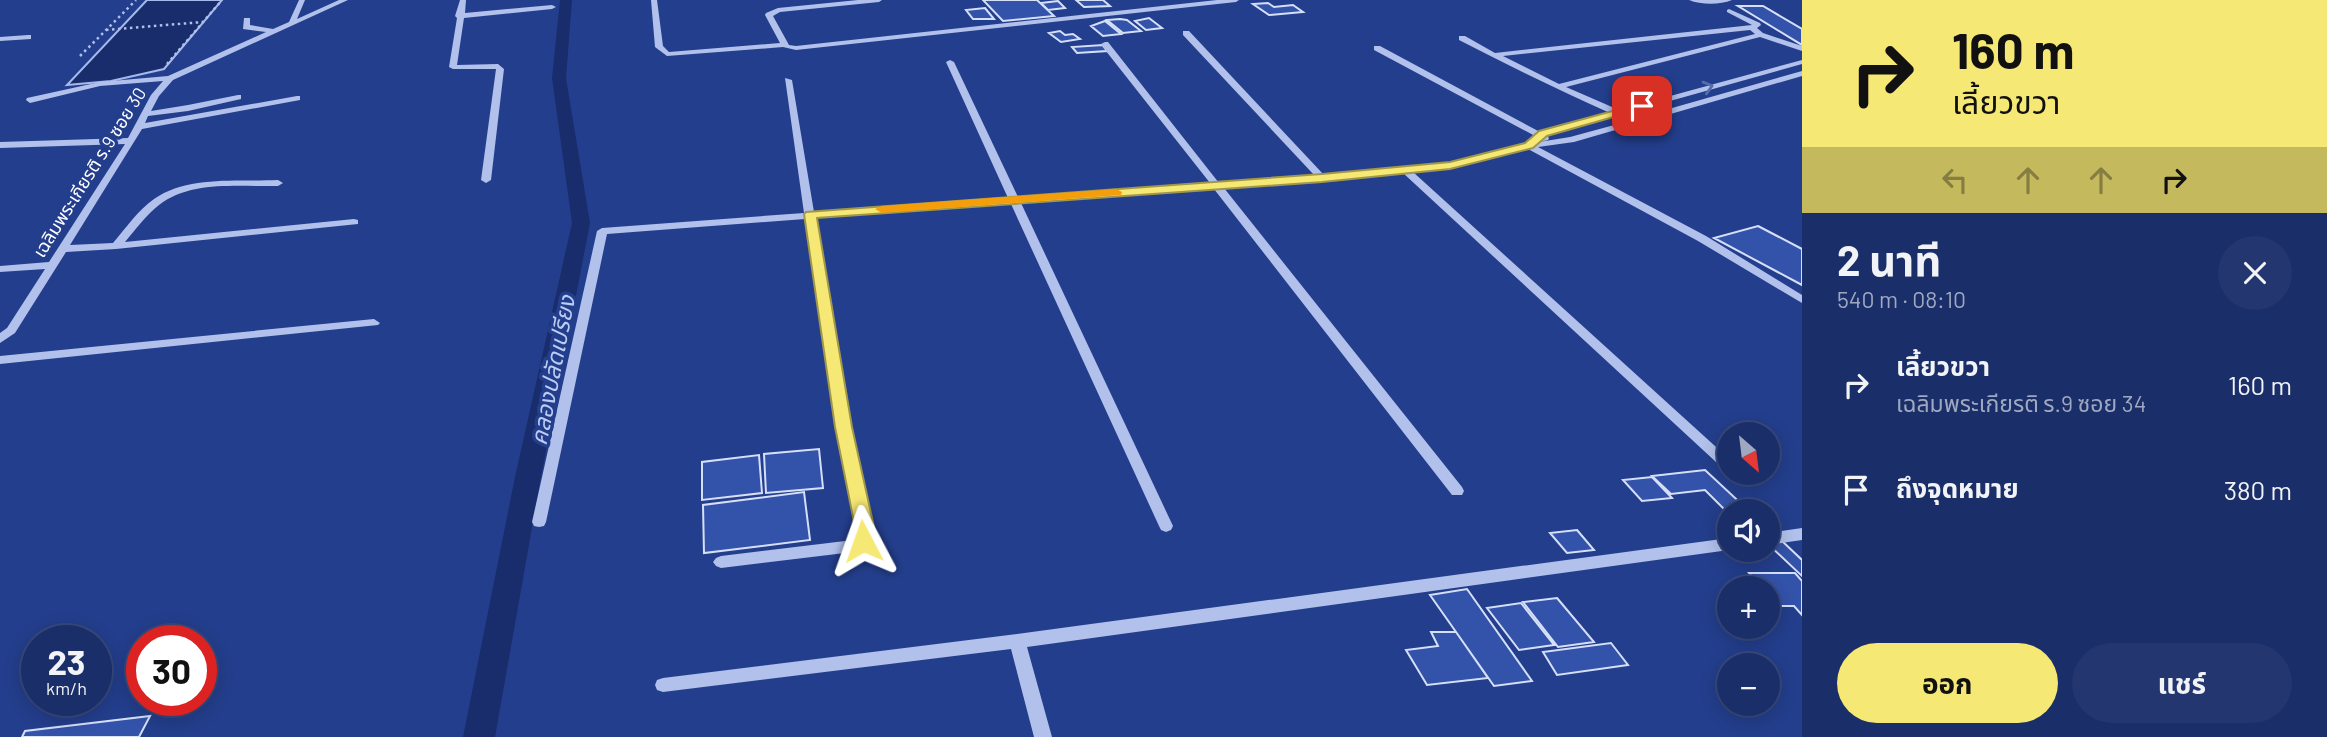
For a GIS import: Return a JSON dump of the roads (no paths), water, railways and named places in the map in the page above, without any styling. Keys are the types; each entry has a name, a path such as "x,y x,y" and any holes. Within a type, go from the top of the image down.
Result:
{"street":[{"path":"292,22 302,0"},
{"name":"เฉลิมพระเกียรติ ร.9 ซอย 30","path":"0,339 11,330 131,141 155,95 170,78 345,0"},
{"path":"463,0 453,67 466,69 491,66 500,69 485,180"},
{"path":"654,0 659,47 667,54 785,45 796,48 1236,0"},
{"path":"785,45 769,15 778,10 879,0"},
{"path":"1692,0 1729,0"},
{"path":"459,16 552,8"},
{"path":"1494,55 1752,28 1757,25 1729,10"},
{"path":"247,20 246,27 271,31"},
{"path":"1752,28 1760,34 1802,49"},
{"path":"1186,33 1322,178"},
{"path":"1558,87 1760,34"},
{"path":"0,39 28,37"},
{"path":"1462,38 1558,87 1636,121"},
{"path":"1105,44 1457,491"},
{"path":"1377,48 1555,143"},
{"path":"950,62 1166,526"},
{"path":"1529,146 1540,136 1802,62"},
{"path":"539,522 602,232 1450,166 1529,146 1555,143 1802,73"},
{"path":"30,100 79,87 170,78"},
{"path":"721,562 845,547 863,541 866,534 844,427 788,80"},
{"path":"146,114 238,97"},
{"path":"139,127 297,98"},
{"path":"0,145 131,141"},
{"path":"1529,146 1711,243 1757,269 1802,300"},
{"path":"1406,171 1717,456"},
{"path":"116,246 157,201 171,194 194,187 278,183"},
{"path":"61,249 354,222"},
{"path":"0,269 50,265"},
{"path":"0,360 374,323"},
{"path":"1780,537 1802,534"},
{"path":"663,685 1017,641 1717,546"},
{"path":"1017,641 1044,737"}],"water":[{"path":"147,0 222,0 164,69 111,81 67,85"}],"waterway":[{"name":"คลองปลัดเปรียง","path":"479,737 528,477 581,223 559,78 566,0"}]}
